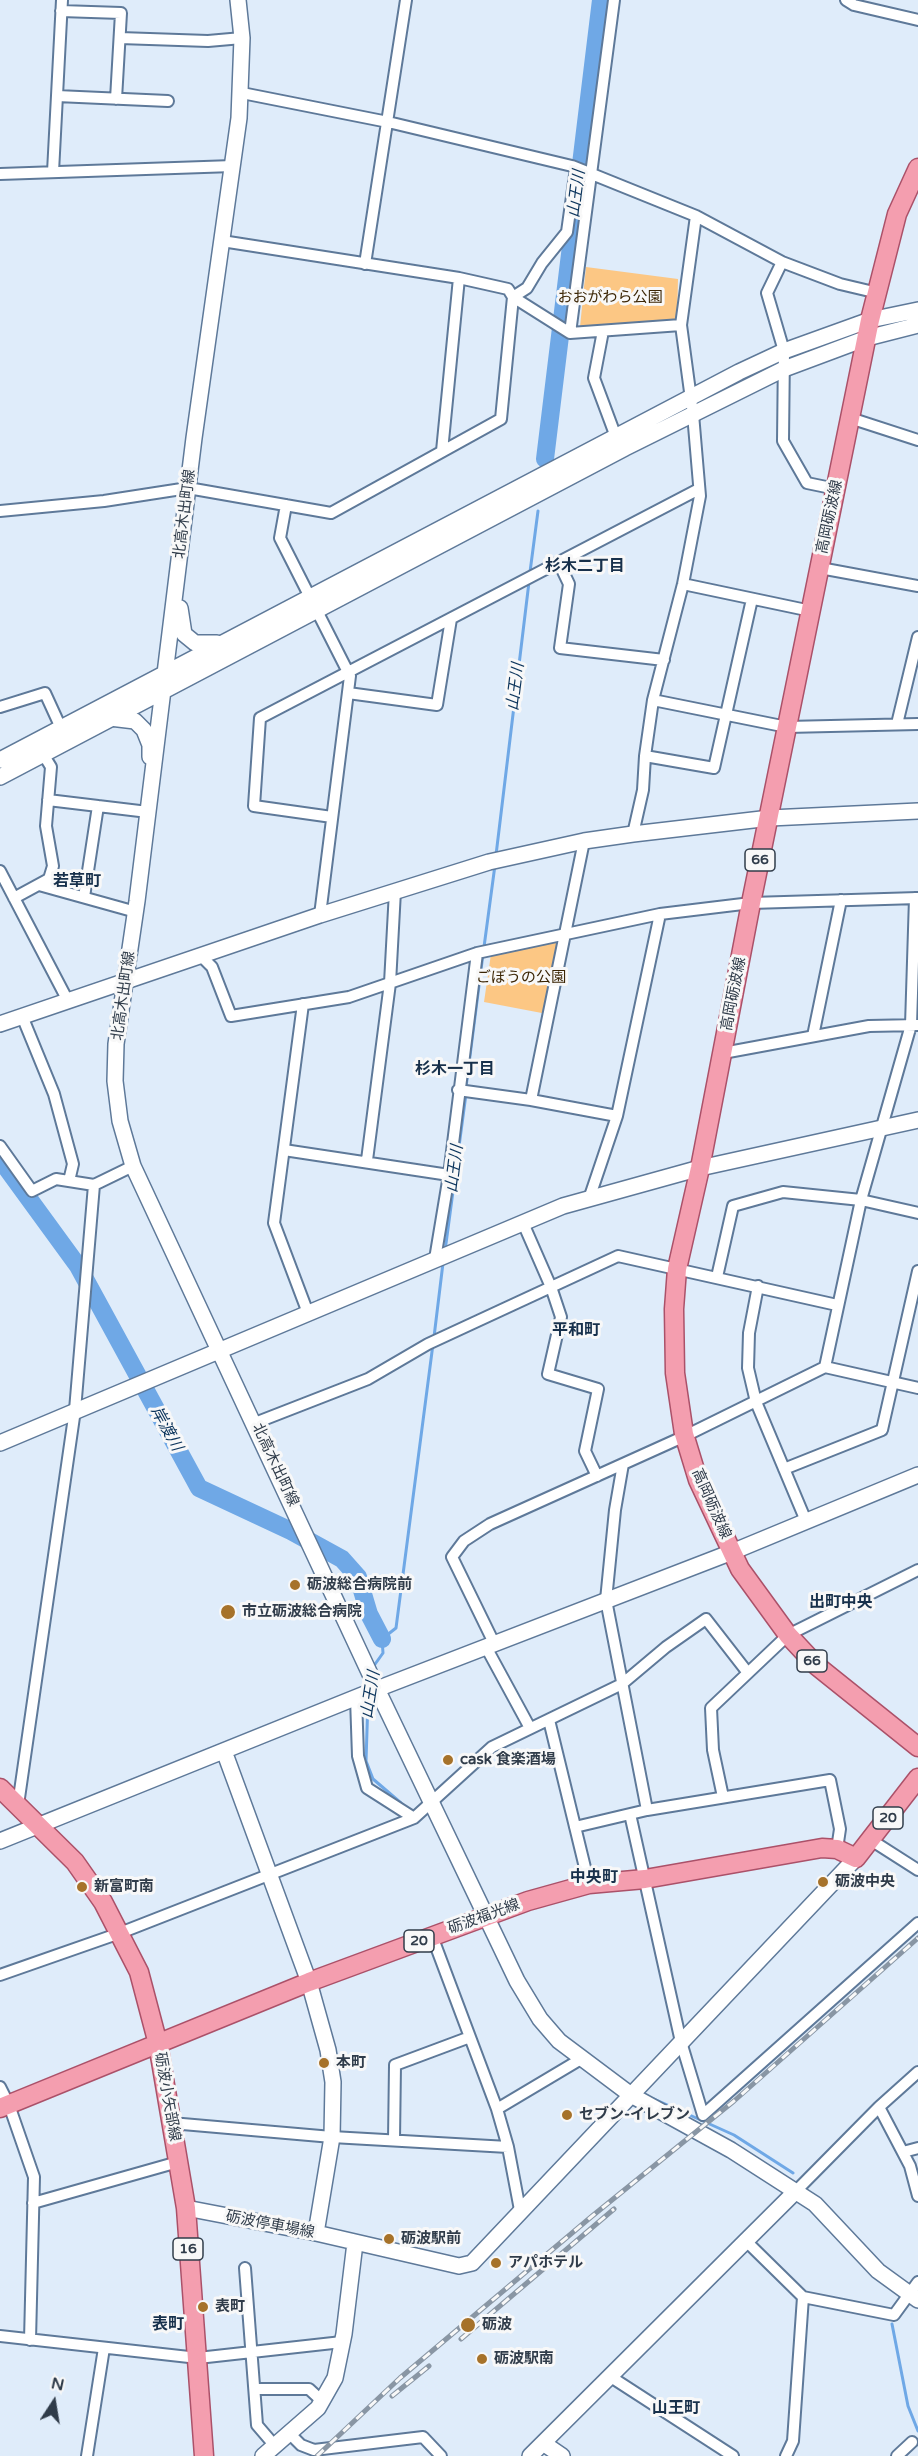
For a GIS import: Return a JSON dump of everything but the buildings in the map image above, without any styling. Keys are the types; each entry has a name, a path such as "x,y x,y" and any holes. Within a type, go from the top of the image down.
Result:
{"main road":[{"name":"高岡砺波線","path":"917,173 897,214 868,328 751,903 700,1168 677,1269 674,1308 675,1373 685,1436 698,1480 732,1552 758,1597 788,1635 817,1666 918,1747"},
{"name":"20","path":"856,1858 918,1778"},
{"name":"砺波小矢部線","path":"0,1788 75,1862 120,1933 139,1972 158,2044 186,2208 204,2456"},
{"name":"砺波福光線","path":"5,2107 309,1982 528,1901 589,1884 645,1879 822,1848 837,1849 856,1858"}],"street":[{"name":"北高木出町線","path":"238,0 242,38 242,93 188,488 136,912 117,1044 115,1081 120,1121 134,1166 377,1689 517,1981 540,2019 559,2041 581,2060 631,2095 731,2150 815,2204 878,2271 914,2298"},
{"path":"365,264 406,0"},
{"path":"570,333 614,0"},
{"path":"846,0 854,5 918,20"},
{"path":"54,172 61,5 121,13 116,99"},
{"path":"120,38 208,41 242,38"},
{"path":"242,93 388,122 577,168 696,216 782,262 840,284 878,293"},
{"path":"57,96 168,101"},
{"path":"0,174 232,166"},
{"path":"513,297 527,288 542,263 567,232 577,168"},
{"path":"633,834 643,790 653,700 683,584 699,489 692,397 681,325 696,216"},
{"path":"222,241 459,278 508,289 513,297 570,333 681,325"},
{"path":"782,262 766,293 784,351 783,441 807,483 836,489"},
{"path":"442,451 459,278"},
{"path":"0,511 104,501 188,488 331,513 501,419 513,297"},
{"path":"0,777 164,689 311,603 692,397 784,351 868,328 918,310"},
{"path":"0,760 223,642 311,603 868,328 918,325"},
{"path":"603,331 594,378 616,437"},
{"path":"850,418 918,440"},
{"path":"332,817 254,806 260,718 699,489"},
{"path":"286,505 280,538 348,673 348,693 320,915"},
{"path":"559,563 569,584 560,648 663,660"},
{"path":"820,568 918,586"},
{"path":"179,569 180,618 184,634 195,643 204,645 223,642"},
{"path":"683,584 811,611"},
{"path":"645,756 714,768 728,715 752,599"},
{"path":"348,693 437,705 451,619"},
{"path":"897,724 918,637"},
{"path":"0,707 45,693 61,728"},
{"path":"653,700 788,727 918,724"},
{"path":"110,718 135,721 144,730 150,745 151,793"},
{"path":"14,898 49,879 52,866 46,826 51,767 43,754"},
{"path":"48,800 148,812"},
{"path":"84,897 98,806"},
{"path":"0,1024 126,983 320,915 489,862 584,841 633,834 770,818 918,811"},
{"path":"531,1100 584,841"},
{"path":"0,872 68,1001"},
{"path":"39,885 136,912"},
{"path":"368,1160 390,983 395,891"},
{"path":"201,956 212,967 231,1016 349,997 477,953 660,914 751,903 917,898 915,1025 880,1128 861,1200 825,1367"},
{"path":"813,1036 841,900"},
{"path":"589,1198 617,1116 660,914"},
{"path":"435,1259 449,1175 477,953"},
{"path":"303,1004 274,1223 308,1313"},
{"path":"22,1016 54,1094 73,1164 69,1181"},
{"path":"723,1053 869,1026 915,1025"},
{"path":"458,1090 531,1100 617,1116"},
{"path":"0,1443 435,1259 589,1198 700,1168 918,1120"},
{"path":"0,1146 32,1191 56,1179 94,1185 134,1166"},
{"path":"284,1150 368,1160 449,1175"},
{"path":"18,1805 75,1410 94,1185"},
{"path":"717,1277 733,1206 783,1192 861,1200 918,1213"},
{"path":"523,1223 551,1287 561,1317 548,1374 598,1389 585,1451 597,1476"},
{"path":"255,1423 368,1379 428,1344 618,1256 837,1305"},
{"path":"784,1469 882,1430 918,1271"},
{"path":"758,1286 749,1333 748,1368 756,1402 806,1521"},
{"path":"530,1728 490,1645 452,1557 464,1541 490,1524 685,1436 825,1367 918,1388"},
{"path":"623,1464 615,1510 606,1600 648,1810"},
{"path":"0,1841 377,1689 732,1552 918,1475"},
{"path":"723,1797 713,1750 711,1708 788,1635 918,1570"},
{"path":"0,1975 120,1933 414,1818 492,1747 622,1684 666,1647 706,1618 748,1673"},
{"path":"356,1698 358,1756 367,1788 414,1818"},
{"path":"549,1720 589,1884"},
{"path":"224,1751 309,1982 328,2050 333,2082 332,2137 316,2233"},
{"path":"575,1827 648,1810 830,1780 840,1829 837,1849"},
{"path":"630,1814 681,2042 703,2115 918,1923"},
{"path":"872,1840 918,1870"},
{"name":"砺波停車場線","path":"186,2208 316,2233 459,2266 472,2263 856,1858"},
{"path":"432,1936 497,2109 508,2147 520,2210"},
{"path":"394,2140 395,2065 470,2037"},
{"path":"497,2109 581,2060"},
{"path":"530,2456 747,2242 879,2107 918,2072"},
{"path":"0,2087 5,2107 34,2177 30,2340"},
{"path":"879,2107 910,2166 918,2196"},
{"path":"171,2123 332,2137 508,2147"},
{"path":"903,2152 918,2148"},
{"path":"33,2203 178,2162"},
{"path":"747,2242 803,2297 894,2315 914,2298 918,2282"},
{"path":"263,2456 290,2434 322,2401 335,2378 355,2243"},
{"path":"245,2268 257,2425 275,2446"},
{"path":"786,2456 793,2441 803,2297"},
{"path":"0,2336 198,2358 342,2342"},
{"path":"87,2456 104,2348"},
{"path":"611,2377 733,2456"},
{"path":"255,2389 309,2389 322,2401"},
{"path":"290,2434 301,2445 314,2450 423,2438 441,2456"},
{"path":"897,2456 912,2442"},
{"path":"543,2443 562,2456"}],"green space":[{"name":"おおがわら公園","path":"586,267 678,279 677,320 580,327"},
{"name":"ごぼうの公園","path":"563,937 547,1014 484,1002 491,954"}],"waterway":[{"name":"山王川","path":"545,459 601,0"},
{"name":"山王川","path":"530,572 538,511"},
{"name":"山王川","path":"496,855 529,582"},
{"name":"山王川","path":"484,947 495,865"},
{"name":"山王川","path":"466,1087 483,954"},
{"name":"山王川","path":"445,1251 466,1094"},
{"name":"岸渡川","path":"0,1159 78,1266 199,1488 291,1531 342,1559 358,1577 369,1614 382,1639"},
{"name":"山王川","path":"434,1337 443,1263"},
{"name":"山王川","path":"373,1667 383,1653 382,1639 396,1628 433,1344"},
{"name":"山王川","path":"368,1700 366,1761 373,1779 401,1803"},
{"path":"654,2099 734,2135 793,2173"},
{"path":"892,2324 908,2406 918,2431"}],"railway":[{"path":"317,2456 400,2378 591,2217 734,2101 918,1938"},
{"path":"461,2339 614,2209"},
{"path":"392,2396 429,2366"}],"place":[{"name":"砺波総合病院前","path":"295,1585"},
{"name":"市立砺波総合病院","path":"228,1612"},
{"name":"cask 食楽酒場","path":"448,1760"},
{"name":"砺波中央","path":"823,1882"},
{"name":"新富町南","path":"82,1887"},
{"name":"本町","path":"324,2063"},
{"name":"セブン-イレブン","path":"567,2115"},
{"name":"砺波駅前","path":"389,2239"},
{"name":"アパホテル","path":"496,2263"},
{"name":"表町","path":"203,2307"},
{"name":"砺波","path":"468,2325"},
{"name":"砺波駅南","path":"482,2359"}],"district":[{"name":"杉木二丁目","path":"585,567"},
{"name":"若草町","path":"77,882"},
{"name":"杉木一丁目","path":"455,1070"},
{"name":"平和町","path":"576,1331"},
{"name":"出町中央","path":"841,1603"},
{"name":"中央町","path":"594,1878"},
{"name":"表町","path":"168,2325"},
{"name":"山王町","path":"676,2409"}]}
